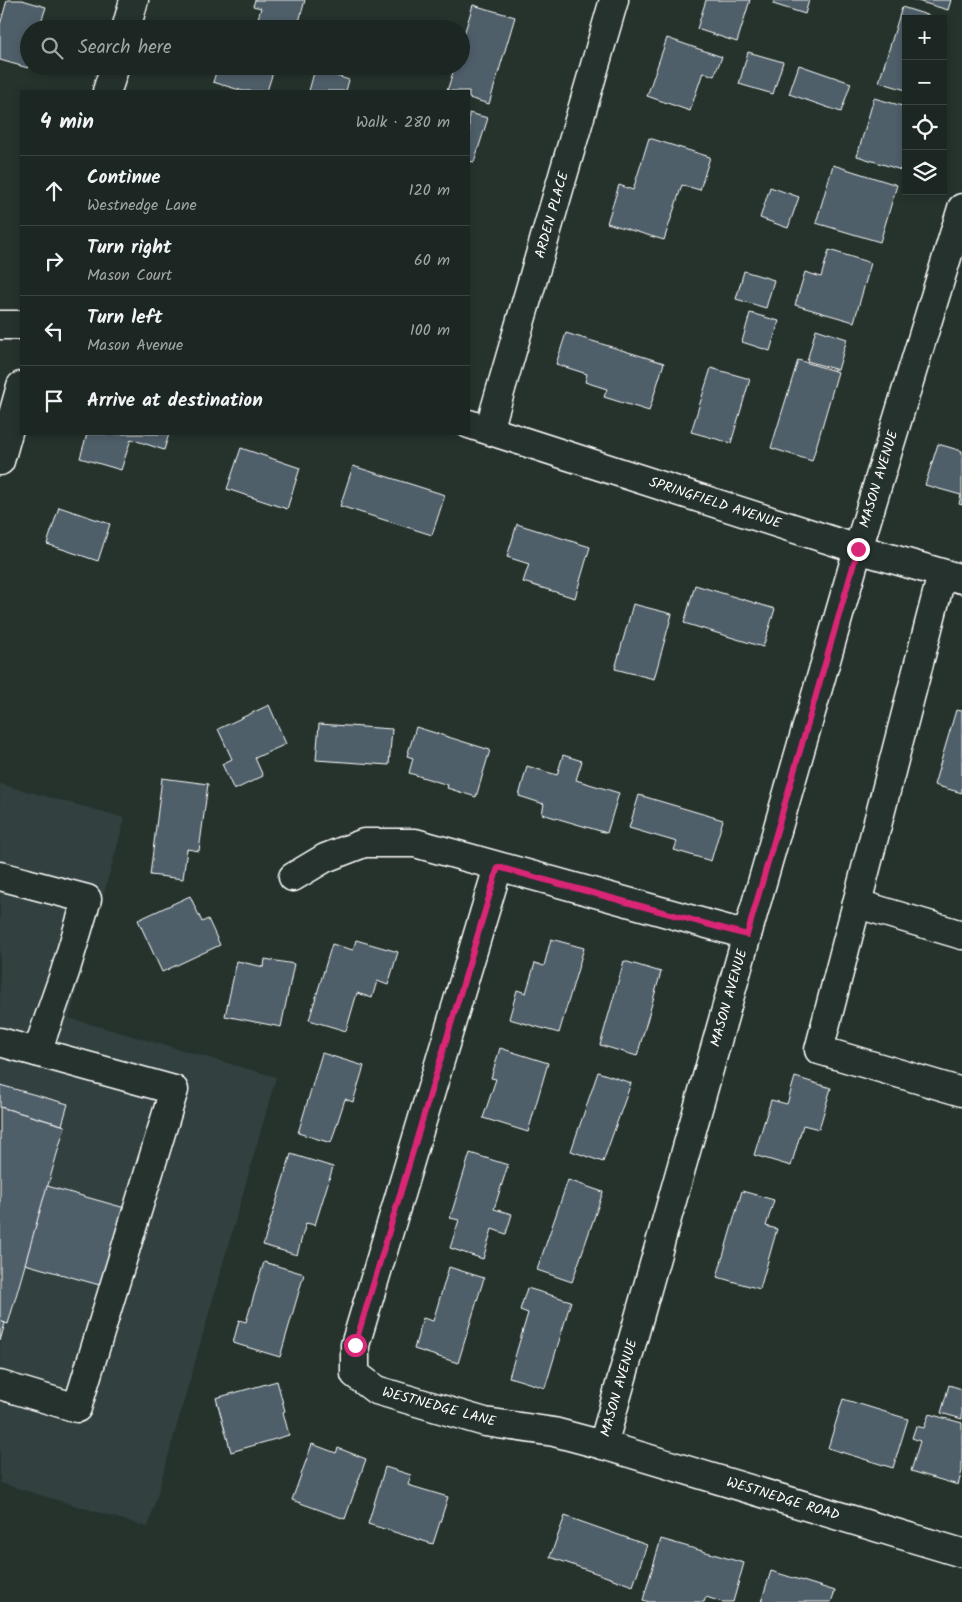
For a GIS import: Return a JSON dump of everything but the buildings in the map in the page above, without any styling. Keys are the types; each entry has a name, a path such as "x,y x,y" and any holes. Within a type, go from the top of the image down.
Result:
{"street":[{"path":"128,20 134,0"},
{"name":"ARDEN PLACE","path":"479,427 614,0"},
{"path":"107,90 112,75"},
{"name":"MASON AVENUE","path":"603,1445 858,549 962,208"},
{"path":"0,326 20,325"},
{"path":"0,461 20,390"},
{"name":"SPRINGFIELD AVENUE","path":"479,427 858,549 952,577"},
{"path":"952,577 858,904 819,1050 962,1092"},
{"path":"293,877 324,858 364,843 415,843 747,935"},
{"name":"WESTNEDGE LANE","path":"498,867 355,1345 355,1374 376,1390 476,1420 554,1432 603,1445"},
{"path":"0,876 87,899 65,972 37,1052"},
{"path":"858,904 962,935"},
{"path":"0,1042 174,1090 78,1408 0,1385"},
{"name":"WESTNEDGE ROAD","path":"603,1445 962,1553"}],"shaded area":[{"path":"0,784 125,818 69,1018 276,1077 148,1527 0,1483"}],"route":[{"path":"355,1345 498,867 747,935 858,549"}]}
